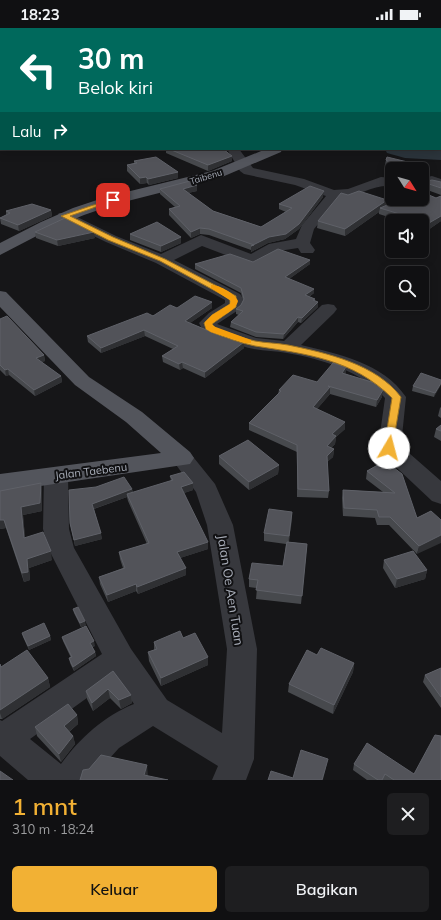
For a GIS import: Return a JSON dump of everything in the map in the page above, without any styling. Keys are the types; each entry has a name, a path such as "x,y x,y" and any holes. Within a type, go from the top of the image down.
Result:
{"main road":[{"name":"Taibenu","path":"0,250 32,231 64,216 128,196 191,182 243,165 274,150"},
{"path":"0,296 82,381 134,417 182,458"},
{"name":"Jalan Taebenu","path":"0,482 56,476 182,458"}],"street":[{"path":"234,150 247,170 257,174 299,182 333,194 350,193 385,182"},
{"path":"429,181 441,183"},
{"path":"252,260 275,247 304,247 307,228 333,198 333,194"},
{"path":"64,216 111,239 162,260 234,298 234,305 208,323 209,327 214,330 254,343 288,347 339,360 361,370 391,390 396,397 396,403 389,448 441,495"},
{"path":"162,260 205,238 252,260 271,266"},
{"path":"288,347 328,309"},
{"name":"Jalan Oe Aen Tuan","path":"182,458 207,490 220,524 242,649 233,770"},
{"path":"56,476 58,539 120,658 156,710 184,729 233,770"},
{"path":"54,780 2,736 120,658"},
{"path":"71,780 80,766 113,731 128,720 156,710"}],"building":[{"path":"171,150 224,150 232,156 208,165"},
{"path":"156,157 178,172 148,179 146,177 140,178 127,165 137,163 134,161"},
{"path":"387,157 408,162 389,162 386,160"},
{"path":"190,181 197,185 183,189 213,211 261,227 292,208 279,204 310,186 324,191 299,224 286,234 269,237 253,245 209,229 200,228 191,232 169,209 180,206 160,189"},
{"path":"429,181 441,182 441,188 429,184"},
{"path":"359,191 385,199 385,201 345,229 318,221 341,193 348,195"},
{"path":"429,195 436,198 441,196 441,216 429,223 429,214 400,214 380,208 385,206 429,206"},
{"path":"32,204 51,210 18,225 0,218 10,213 6,211"},
{"path":"65,218 94,232 57,240 35,232"},
{"path":"157,222 181,237 161,246 130,234"},
{"path":"278,249 310,260 285,277 314,289 305,295 315,299 313,300 318,302 302,318 298,317 284,334 256,332 231,322 243,311 236,309 241,305 244,299 241,288 195,264 230,254 253,262"},
{"path":"195,296 212,302 185,321 216,334 244,342 205,372 182,362 179,364 162,356 178,346 144,330 101,348 87,336 147,313 153,316 170,305 177,308"},
{"path":"7,316 44,355 36,358 61,376 34,390 8,369 5,370 0,365 0,319"},
{"path":"333,363 346,367 342,373 375,383 383,390 377,400 328,386 330,387 313,407 345,422 332,434 336,436 327,446 334,449 327,456 329,491 298,489 297,445 249,423 281,391 279,390 293,375 317,382"},
{"path":"421,373 441,380 441,383 435,393 413,386"},
{"path":"441,425 441,431 436,429"},
{"path":"248,440 279,465 249,482 219,456"},
{"path":"385,461 402,474 417,518 431,511 441,520 441,535 419,546 390,517 379,517 377,510 344,508 343,490 395,493 367,471"},
{"path":"184,472 193,483 181,487 208,542 177,552 186,568 137,587 136,584 107,595 99,577 125,568 119,552 149,543 127,494 173,480 170,476"},
{"path":"124,477 132,489 92,504 101,533 74,540 70,523 69,490 96,487"},
{"path":"41,483 40,503 21,507 24,538 43,532 51,551 27,559 28,572 22,573 4,520 0,520 0,491"},
{"path":"269,509 292,512 289,536 264,533"},
{"path":"287,542 307,544 302,596 256,590 258,580 249,579 252,563 283,566"},
{"path":"413,551 427,570 397,579 384,560"},
{"path":"78,607 85,621 80,623 73,609"},
{"path":"44,623 50,636 28,646 22,633"},
{"path":"86,626 94,641 90,643 95,652 73,667 69,658 72,657 62,637"},
{"path":"180,631 183,638 195,633 208,657 161,678 148,652 157,649 154,642"},
{"path":"321,648 354,663 334,705 289,684 307,650 317,655"},
{"path":"27,650 48,678 0,710 0,664 1,667"},
{"path":"441,668 441,697 425,675"},
{"path":"113,671 131,695 119,700 108,689 92,703 86,691"},
{"path":"68,704 77,715 64,726 73,736 59,754 35,727"},
{"path":"435,735 441,736 441,780 394,780 385,774 382,780 378,780 354,764 367,743 414,774"},
{"path":"301,750 328,759 322,780 268,780 271,771 293,778"},
{"path":"101,755 147,765 144,775 168,780 80,780 83,770 89,769"},
{"path":"0,771 13,780 0,780"}],"waterway":[{"path":"398,150 405,152 441,154"}],"slow traffic":[{"path":"213,287 234,298 235,301 234,305 208,323 209,327 248,341"}],"route":[{"path":"113,200 64,216 111,239 162,260 234,298 234,305 208,323 209,327 214,330 254,343 268,346 288,347 339,360 361,370 384,385 391,390 396,397 396,409 389,448"}]}
